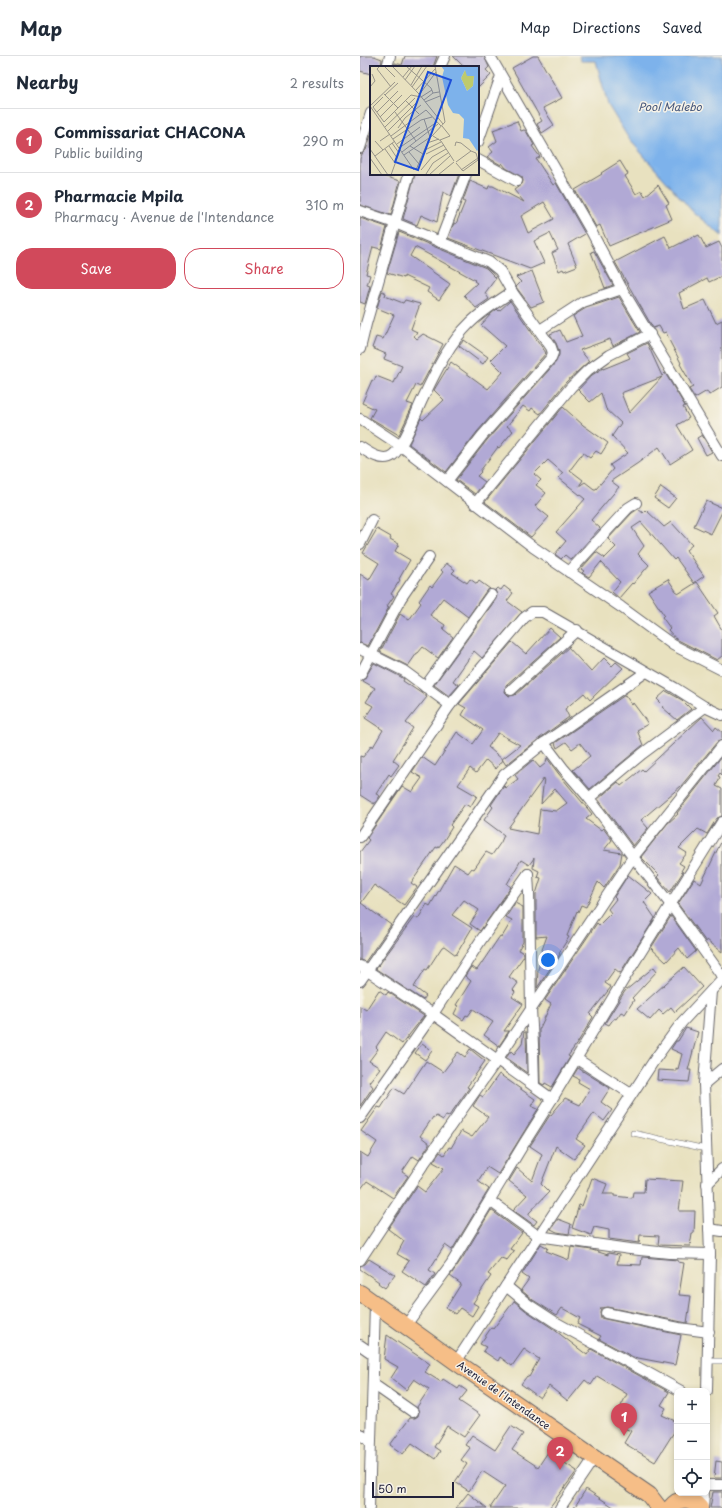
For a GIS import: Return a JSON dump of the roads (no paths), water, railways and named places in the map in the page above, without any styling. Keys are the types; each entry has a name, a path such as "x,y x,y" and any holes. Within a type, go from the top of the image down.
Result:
{"main road":[{"name":"Avenue de l'Intendance","path":"360,1293 456,1362 649,1495"},
{"path":"649,1495 679,1501 689,1500 695,1502 701,1508"},
{"path":"649,1495 659,1508"}],"street":[{"path":"387,66 390,56"},
{"path":"440,66 445,56"},
{"path":"490,56 591,231 622,289 722,456"},
{"path":"479,139 501,76"},
{"path":"360,148 370,116"},
{"path":"479,161 517,182"},
{"path":"360,349 409,175"},
{"path":"440,242 466,175"},
{"path":"360,211 395,223 489,262 500,271 512,292 551,347 553,353 551,358 482,436 447,481"},
{"path":"540,330 583,302 622,289"},
{"path":"360,447 376,457 386,458 393,455 401,446 427,389 450,346 470,322 512,292"},
{"path":"475,504 571,387 588,370 609,355 650,334"},
{"path":"360,419 401,446 475,504 569,572 674,645 722,670"},
{"path":"569,572 628,508 636,503"},
{"path":"360,544 372,520"},
{"path":"360,675 401,598 429,557"},
{"path":"424,687 491,595"},
{"path":"360,837 450,706 524,618 532,612 543,612 577,630 705,707 722,715"},
{"path":"511,690 577,630"},
{"path":"360,649 404,671 450,706"},
{"path":"360,982 364,968 504,775 544,743 646,672"},
{"path":"589,798 642,754 705,707"},
{"path":"456,1362 581,1173 631,1094 682,1022 722,977 671,905 589,798 544,743"},
{"path":"360,1260 423,1165 497,1060 633,857 722,746"},
{"path":"406,1325 451,1264 577,1059 624,979 722,822"},
{"path":"360,1118 433,1014 481,940 528,874 534,1086"},
{"path":"364,968 433,1014 552,1099"},
{"path":"707,1388 710,1254 704,1084 711,991"},
{"path":"577,1059 631,1094"},
{"path":"704,1084 722,1069"},
{"path":"707,1184 722,1169"},
{"path":"490,1201 538,1236 630,1250 710,1254"},
{"path":"709,1230 722,1231"},
{"path":"506,1286 529,1305 556,1322 676,1388"},
{"path":"369,1508 375,1305"},
{"path":"606,1313 679,1328 709,1332"},
{"path":"360,1346 373,1354"},
{"path":"373,1384 413,1412"},
{"path":"360,1434 370,1441"},
{"path":"560,1508 594,1458"},
{"path":"710,1485 722,1485"},
{"path":"701,1508 703,1496"}],"lane":[{"path":"633,1132 706,1149"},
{"path":"708,1361 722,1361"}],"water":[{"name":"Pool Malebo","path":"579,56 722,56 722,236 693,212 629,139 608,105 596,61 581,61"}],"place":[{"name":"Commissariat CHACONA","path":"624,1436"},
{"name":"Pharmacie Mpila","path":"560,1470"}]}
